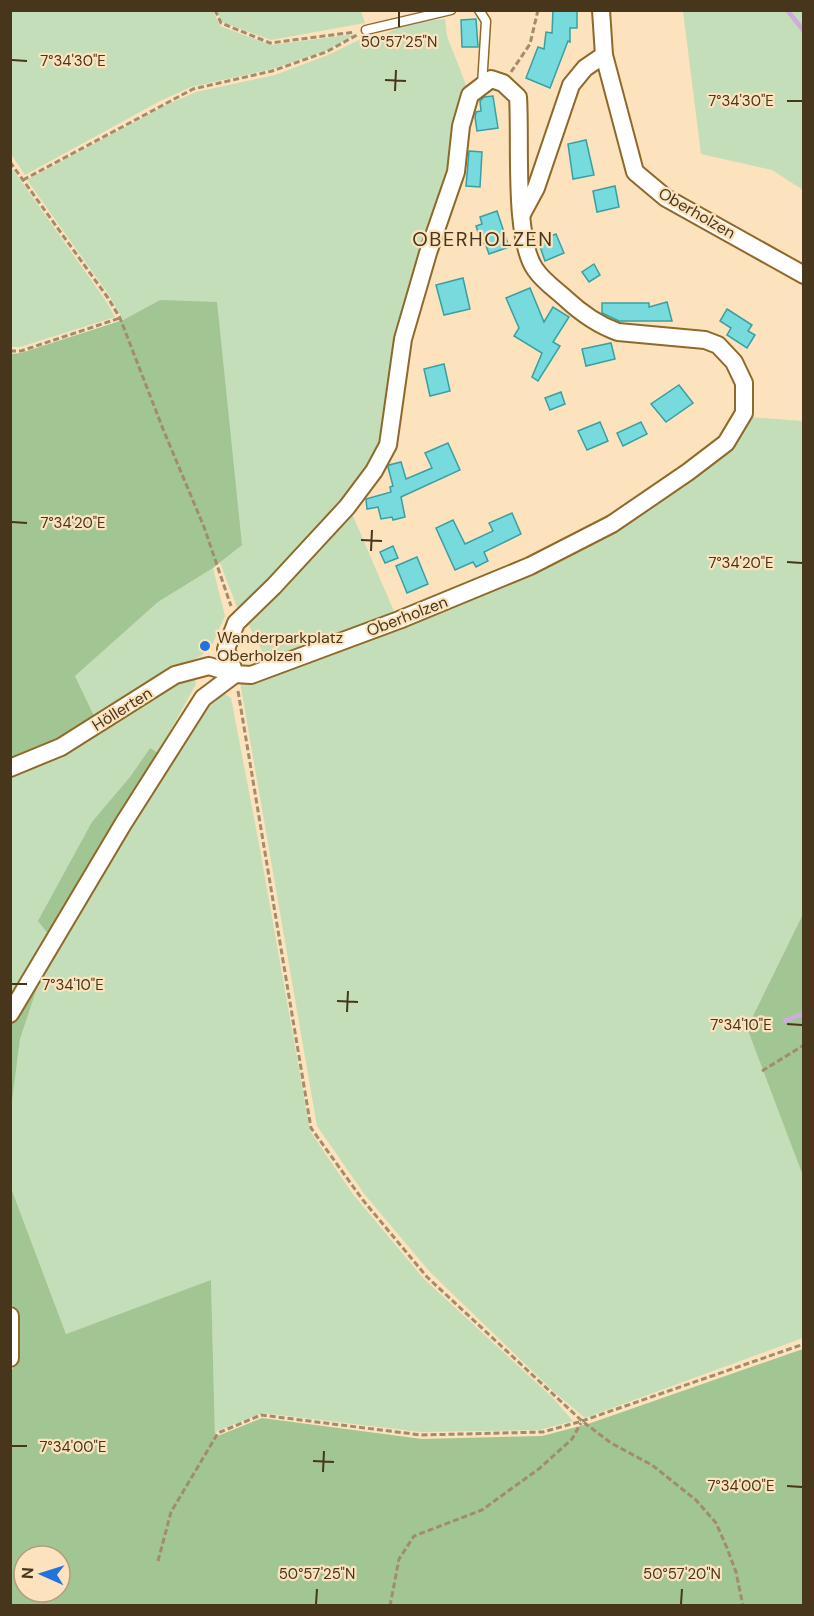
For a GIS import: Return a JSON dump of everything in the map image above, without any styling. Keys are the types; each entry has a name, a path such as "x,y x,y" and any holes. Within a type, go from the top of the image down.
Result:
{"street":[{"name":"Oberholzen","path":"601,10 604,56 635,172 666,198 804,275"},
{"path":"522,214 536,188 571,84 585,68 604,56"},
{"path":"10,1014 123,824 203,698 236,674 226,649 236,623 274,586 347,507 374,471 388,445 403,339 428,253 456,172 461,126 470,95 491,78 503,83"},
{"name":"Oberholzen","path":"236,674 251,675 399,620 530,566 612,524 726,443 744,413 744,383 734,362 718,345 705,340 618,332 594,321 567,301 534,268 526,245 522,214 518,97 503,83"},
{"name":"Höllerten","path":"10,768 61,747 175,675 209,666 236,674"},
{"path":"10,1316 10,1358"}],"lane":[{"path":"366,30 451,10"},
{"path":"479,10 486,21 482,85"}],"path":[{"path":"215,10 221,23 270,44 366,30"},
{"path":"503,83 530,44 538,10"},
{"path":"23,180 193,89 283,67 326,52 366,30"},
{"path":"10,162 120,318 204,527 236,623"},
{"path":"10,351 21,351 120,318"},
{"path":"236,674 311,1128 362,1199 427,1277 582,1421 611,1443 652,1465 716,1523 736,1572 742,1605"},
{"path":"762,1071 804,1045"},
{"path":"158,1561 171,1512 218,1433 261,1416 421,1435 543,1432 582,1421 804,1344"},
{"path":"390,1605 399,1559 414,1536 482,1510 540,1468 572,1439 582,1421"}],"green space":[{"path":"10,11 213,11 220,26 271,45 356,34 325,51 272,69 191,87 160,101 25,175 11,154"},
{"path":"217,11 361,11 365,23 271,40 222,22"},
{"path":"683,11 803,11 803,190 772,170 701,154"},
{"path":"445,19 447,36 468,90 386,434 361,480 271,581 244,605 237,607 220,563 242,544 160,300 123,320 109,295 27,180 164,106 196,92 275,75 328,55 361,39 364,44 408,23"},
{"path":"11,167 115,317 20,347 11,347"},
{"path":"160,300 217,302 242,545 213,568 158,602 75,676 97,722 11,765 11,354 21,353 123,320"},
{"path":"747,417 803,421 803,914 747,1028 803,1176 803,1338 585,1418 553,1391 430,1272 365,1195 317,1126 240,682 615,531"},
{"path":"350,509 396,616 267,661 246,620"},
{"path":"213,568 225,616 212,645 201,656 172,670 97,722 75,676 158,602"},
{"path":"195,678 196,684 158,753 150,748 130,777 49,935 11,1000 11,772 171,683"},
{"path":"215,693 224,693 231,698 310,1131 352,1193 424,1279 552,1397 573,1421 539,1430 421,1432 262,1413 217,1431 215,1436 211,1281 66,1334 11,1188 10,1108 20,1039 41,976 128,829"},
{"path":"150,748 158,753 49,935 38,921 92,822 130,777"},
{"path":"803,914 803,1176 747,1028"},
{"path":"41,976 20,1039 11,1108 11,1024"},
{"path":"11,1188 66,1334 211,1280 215,1437 262,1418 422,1439 542,1436 588,1424 803,1349 803,1605 11,1605 10,1375 17,1358 16,1316 10,1298"}],"building":[{"path":"553,10 577,10 577,28 570,28 570,42 568,41 550,88 526,78 538,47 544,49 546,32 552,33"},
{"path":"476,19 478,47 462,47 461,20"},
{"path":"493,96 498,128 477,131 475,117 476,112 481,111 480,101 484,97"},
{"path":"586,140 594,175 573,179 568,144"},
{"path":"469,151 482,152 480,187 466,186"},
{"path":"615,186 619,207 597,212 593,191"},
{"path":"497,211 509,247 489,254 485,243 482,244 476,226 482,224 480,217"},
{"path":"556,234 564,253 545,261 538,241"},
{"path":"594,264 600,275 589,282 582,272"},
{"path":"463,278 470,309 444,315 436,285"},
{"path":"530,288 544,322 553,307 569,317 553,342 560,346 538,381 532,377 542,353 514,336 519,328 506,298"},
{"path":"667,302 672,321 619,321 602,313 602,303 649,303 649,307"},
{"path":"727,309 752,325 748,331 755,335 747,348 727,335 731,328 720,321"},
{"path":"611,343 615,359 586,366 582,349"},
{"path":"444,364 450,391 430,396 424,369"},
{"path":"679,385 693,403 666,422 651,404"},
{"path":"561,392 565,404 550,410 545,398"},
{"path":"600,422 608,441 587,450 578,431"},
{"path":"641,422 647,434 623,446 617,433"},
{"path":"448,443 460,470 401,497 405,517 393,520 392,517 381,519 378,507 367,509 366,499 391,492 390,487 393,486 389,465 401,462 406,479 432,468 425,453"},
{"path":"512,513 521,534 484,552 488,561 476,567 473,562 455,570 436,528 453,520 465,544 493,531 489,523"},
{"path":"393,546 398,558 385,563 380,552"},
{"path":"417,557 428,584 407,593 396,566"}],"waterway":[{"path":"787,10 804,31"},
{"path":"785,1021 804,1013"}],"place":[{"name":"Wanderparkplatz Oberholzen","path":"205,646"}],"district":[{"name":"OBERHOLZEN","path":"483,239"}]}
